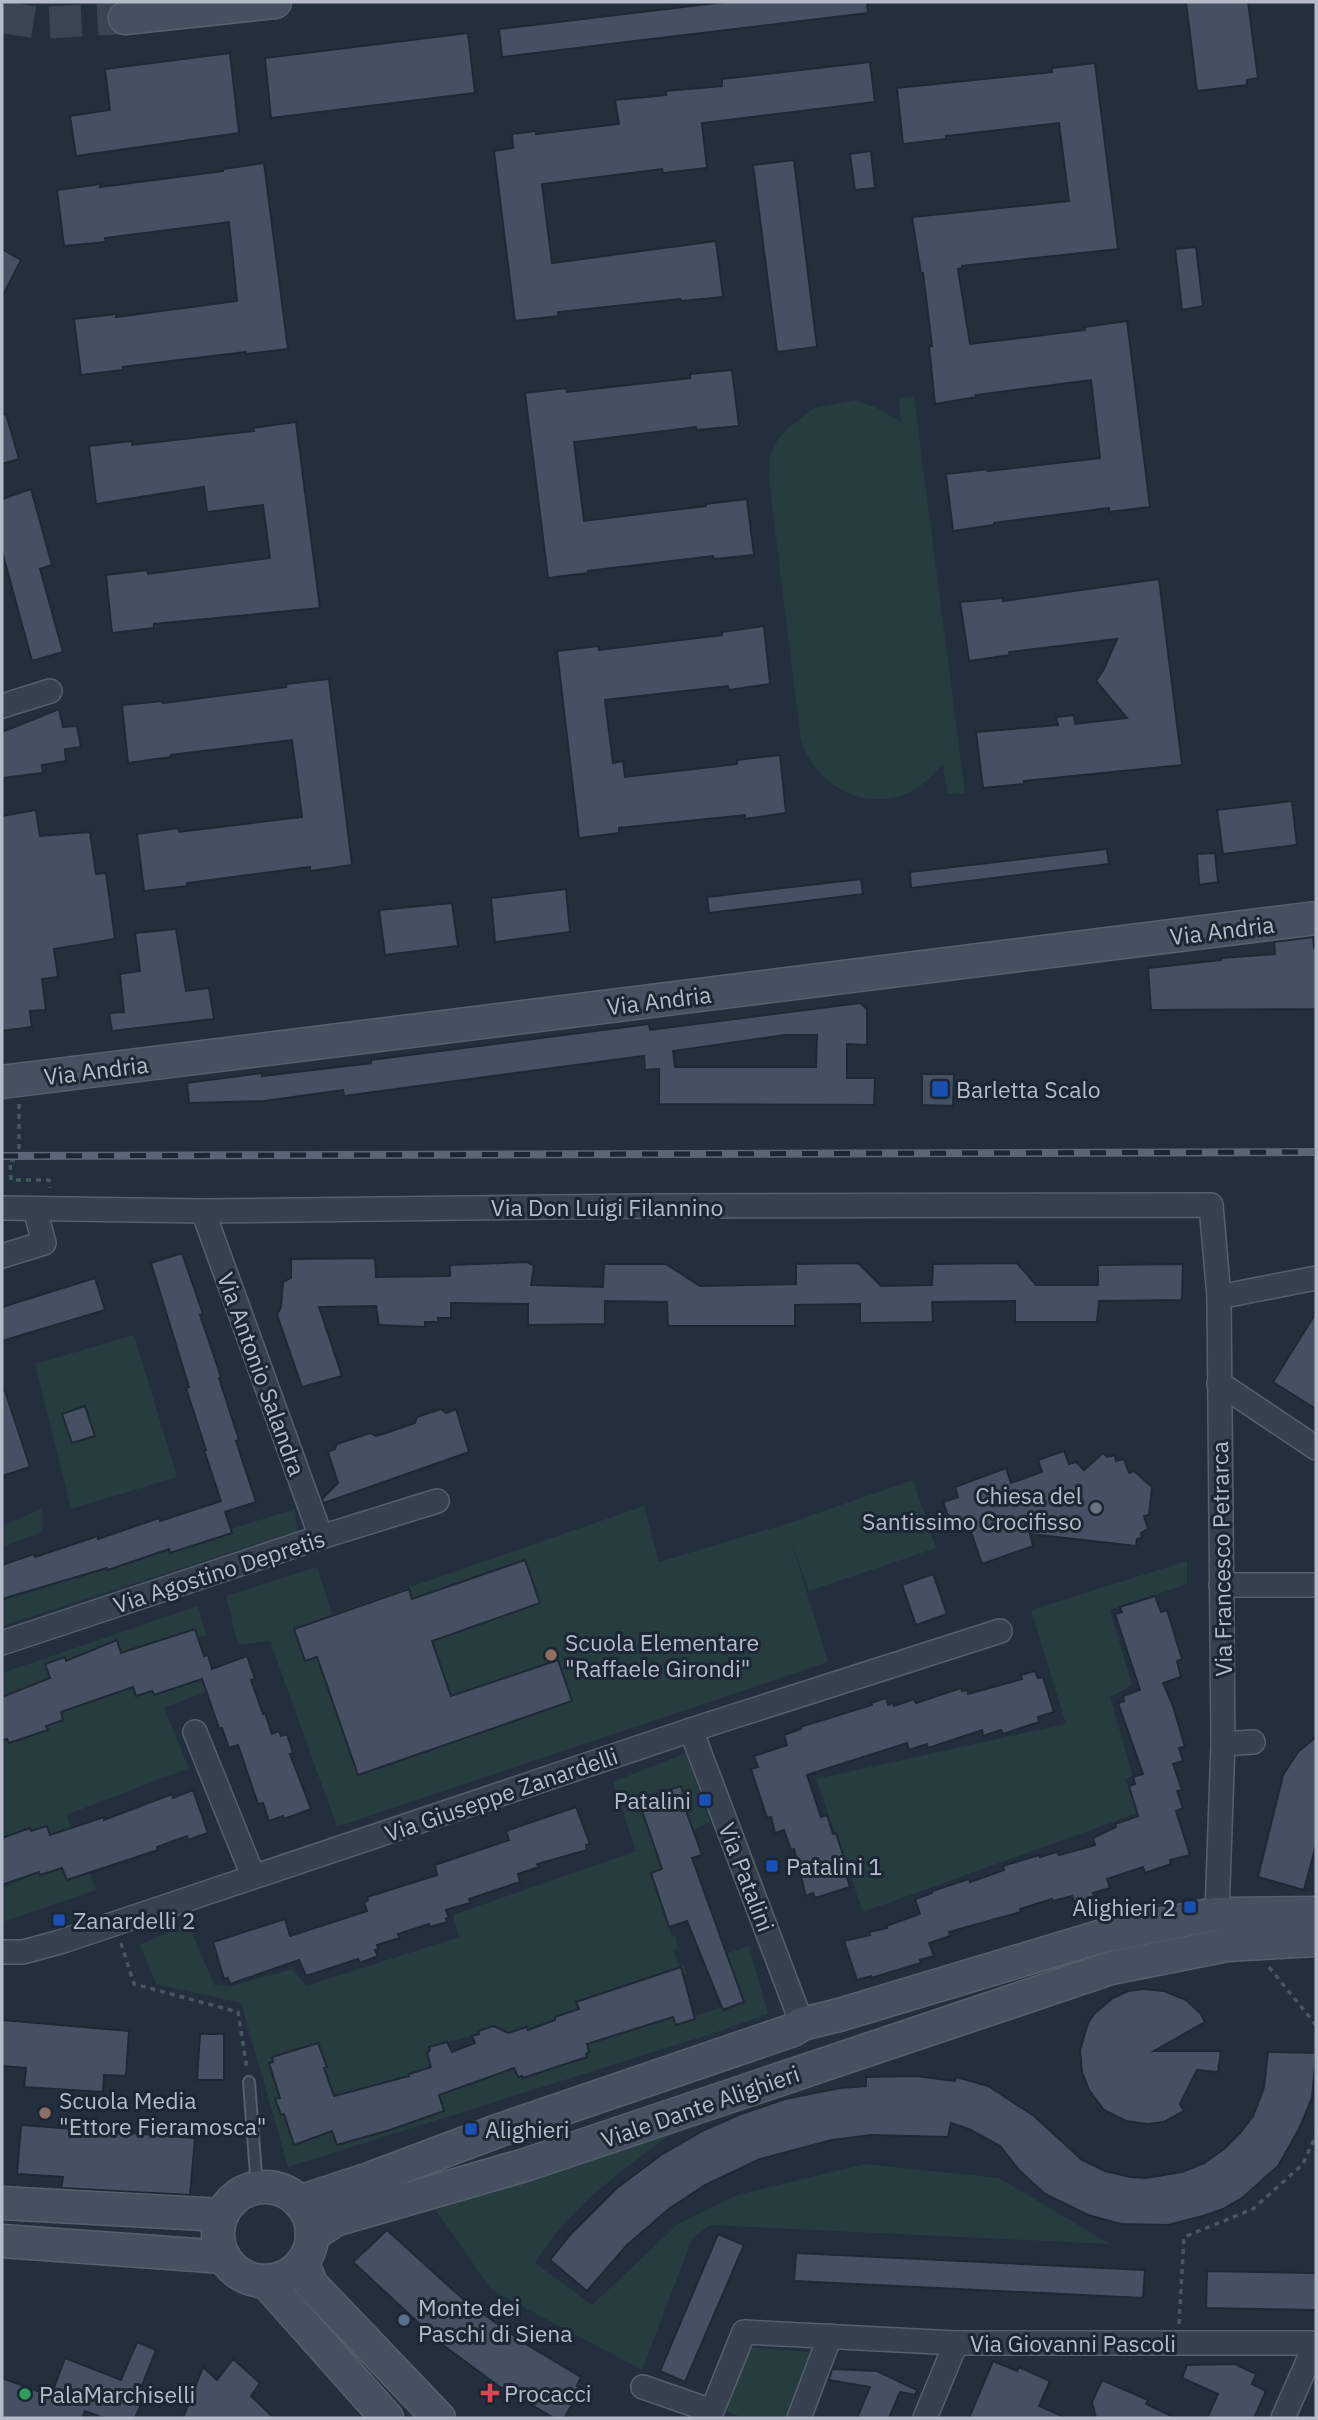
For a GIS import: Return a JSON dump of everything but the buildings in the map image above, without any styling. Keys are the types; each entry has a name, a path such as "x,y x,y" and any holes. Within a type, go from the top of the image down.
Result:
{"street":[{"path":"125,18 275,2"},
{"path":"2,706 50,691"},
{"name":"Via Andria","path":"10,1090 1316,918"},
{"name":"Via Don Luigi Filannino","path":"2,1208 203,1211 645,1206 1211,1205"},
{"name":"Via Francesco Petrarca","path":"1211,1205 1219,1297 1223,1744 1218,1914"},
{"path":"2,1256 44,1243 34,1209"},
{"name":"Via Antonio Salandra","path":"203,1211 321,1537"},
{"path":"1219,1297 1316,1278"},
{"path":"1219,1383 1316,1448"},
{"name":"Via Agostino Depretis","path":"2,1643 437,1501"},
{"path":"1221,1585 1316,1585"},
{"name":"Via Giuseppe Zanardelli","path":"2,1952 23,1952 114,1923 691,1730 1000,1631"},
{"name":"Via Patalini","path":"691,1730 802,2025"},
{"path":"195,1732 253,1875"},
{"path":"1223,1744 1254,1742"},
{"name":"Viale Dante Alighieri","path":"299,2202 802,2025 1099,1937 1218,1914 1316,1913"},
{"path":"1218,1914 1205,1920 1201,1934 1207,1943 1222,1946"},
{"name":"Viale Dante Alighieri","path":"266,2282 289,2275 307,2250 335,2220 525,2165 1111,1968 1222,1946 1316,1940"},
{"name":"Viale Dante Alighieri","path":"802,2025 789,2045 790,2053 798,2064 818,2067"},
{"path":"387,2418 266,2282 242,2275 224,2257 218,2229 222,2215 231,2202 243,2193 257,2188 273,2188 287,2193 299,2202 309,2217 307,2250 311,2284 439,2418"},
{"path":"2,2203 222,2215"},
{"path":"2,2241 224,2257"},
{"name":"Via Giovanni Pascoli","path":"643,2387 721,2415 744,2332 956,2343 1316,2343"},
{"path":"799,2418 830,2336"},
{"path":"925,2418 956,2343"},
{"path":"1283,2418 1316,2343"}],"lane":[{"path":"248,2082 257,2188"}],"path":[{"path":"10,1090 19,1160 10,1160 10,1180 49,1180 50,1188"},
{"path":"114,1923 134,1984 239,2012 248,2082"},
{"path":"1264,1943 1267,1965 1316,2025"},
{"path":"1177,2343 1184,2237 1253,2209 1303,2164 1316,2135"}],"green space":[{"path":"914,397 965,793 947,794 943,764 911,792 872,799 856,796 829,781 817,770 801,741 769,481 770,456 777,441 788,428 814,408 855,400 877,408 901,422 899,398"},
{"path":"134,1335 177,1477 71,1509 35,1364"},
{"name":"Scuola Elementare \"Raffaele Girondi\"","path":"913,1480 936,1548 809,1591 791,1540 828,1662 337,1827 270,1641 238,1645 226,1596 317,1567 332,1614 644,1506 659,1562 786,1524","holes":["525,1560 540,1603 432,1641 451,1696 557,1660 572,1701 358,1775 317,1657 305,1661 295,1628 408,1589 412,1599 468,1579 473,1594 496,1570"]},
{"path":"43,1508 42,1532 2,1547 2,1526"},
{"path":"295,1509 297,1531 2,1626 2,1601"},
{"path":"1187,1561 1187,1584 1110,1610 1132,1685 1110,1697 1133,1777 1125,1779 1138,1813 863,1912 816,1779 1066,1724 1031,1610"},
{"path":"198,1606 206,1635 198,1638 195,1629 123,1657 116,1641 67,1660 65,1657 51,1681 40,1685 38,1682 2,1697 2,1673"},
{"path":"203,1671 210,1690 164,1708 189,1768 66,1815 72,1832 52,1839 47,1826 14,1833 15,1837 7,1840 6,1835 2,1837 2,1741 7,1739 9,1743 47,1730 46,1726 63,1720 59,1707 106,1695 132,1683 136,1696 152,1691 154,1695 172,1689"},
{"path":"686,1753 710,1822 693,1830 681,1787 662,1869 652,1873 672,1937 675,1936 678,1948 673,1950 679,1966 684,1965 687,1974 577,2003 581,2015 573,2017 571,2011 535,2027 529,2034 526,2027 509,2033 504,2040 501,2029 495,2025 479,2030 479,2034 430,2047 427,2054 432,2072 426,2068 409,2074 410,2077 333,2099 316,2044 272,2057 273,2062 269,2063 280,2087 277,2089 280,2098 275,2100 280,2114 284,2114 294,2144 324,2134 331,2128 337,2144 376,2129 378,2134 394,2129 437,2089 447,2091 463,2087 462,2084 507,2070 512,2063 515,2072 523,2078 589,2051 585,2039 604,2039 672,2011 676,2025 695,2019 694,2016 722,2007 724,2010 744,2002 726,1954 749,1946 768,2014 288,2167 241,2003 156,1984 140,1945 188,1923 214,1985 231,1986 292,1969 306,1986 459,1937 453,1915 636,1851 613,1782"},
{"path":"60,1863 67,1880 86,1874 89,1870 96,1890 2,1922 2,1888 9,1885 9,1882 39,1872 40,1875 51,1872"},
{"path":"686,2124 603,2186 567,2221 535,2263 592,2305 678,2224 737,2195 865,2164 999,2178 1110,2244 710,2225 692,2239 642,2370 492,2290 434,2208"},
{"path":"745,2347 813,2352 788,2418 744,2418 722,2409"}],"tunnel":[{"path":"2,17 40,23 125,18"}],"railway":[{"path":"2,1156 1316,1152"}],"place":[{"name":"Barletta Scalo","path":"940,1089"},
{"name":"Chiesa del Santissimo Crocifisso","path":"1096,1508"},
{"name":"Scuola Elementare \"Raffaele Girondi\"","path":"551,1655"},
{"name":"Patalini","path":"705,1800"},
{"name":"Patalini 1","path":"772,1866"},
{"name":"Alighieri 2","path":"1190,1907"},
{"name":"Zanardelli 2","path":"59,1920"},
{"name":"Scuola Media \"Ettore Fieramosca\"","path":"45,2113"},
{"name":"Alighieri","path":"471,2129"},
{"name":"Monte dei Paschi di Siena","path":"404,2320"},
{"name":"Procacci","path":"490,2393"},
{"name":"PalaMarchiselli","path":"25,2394"}]}
